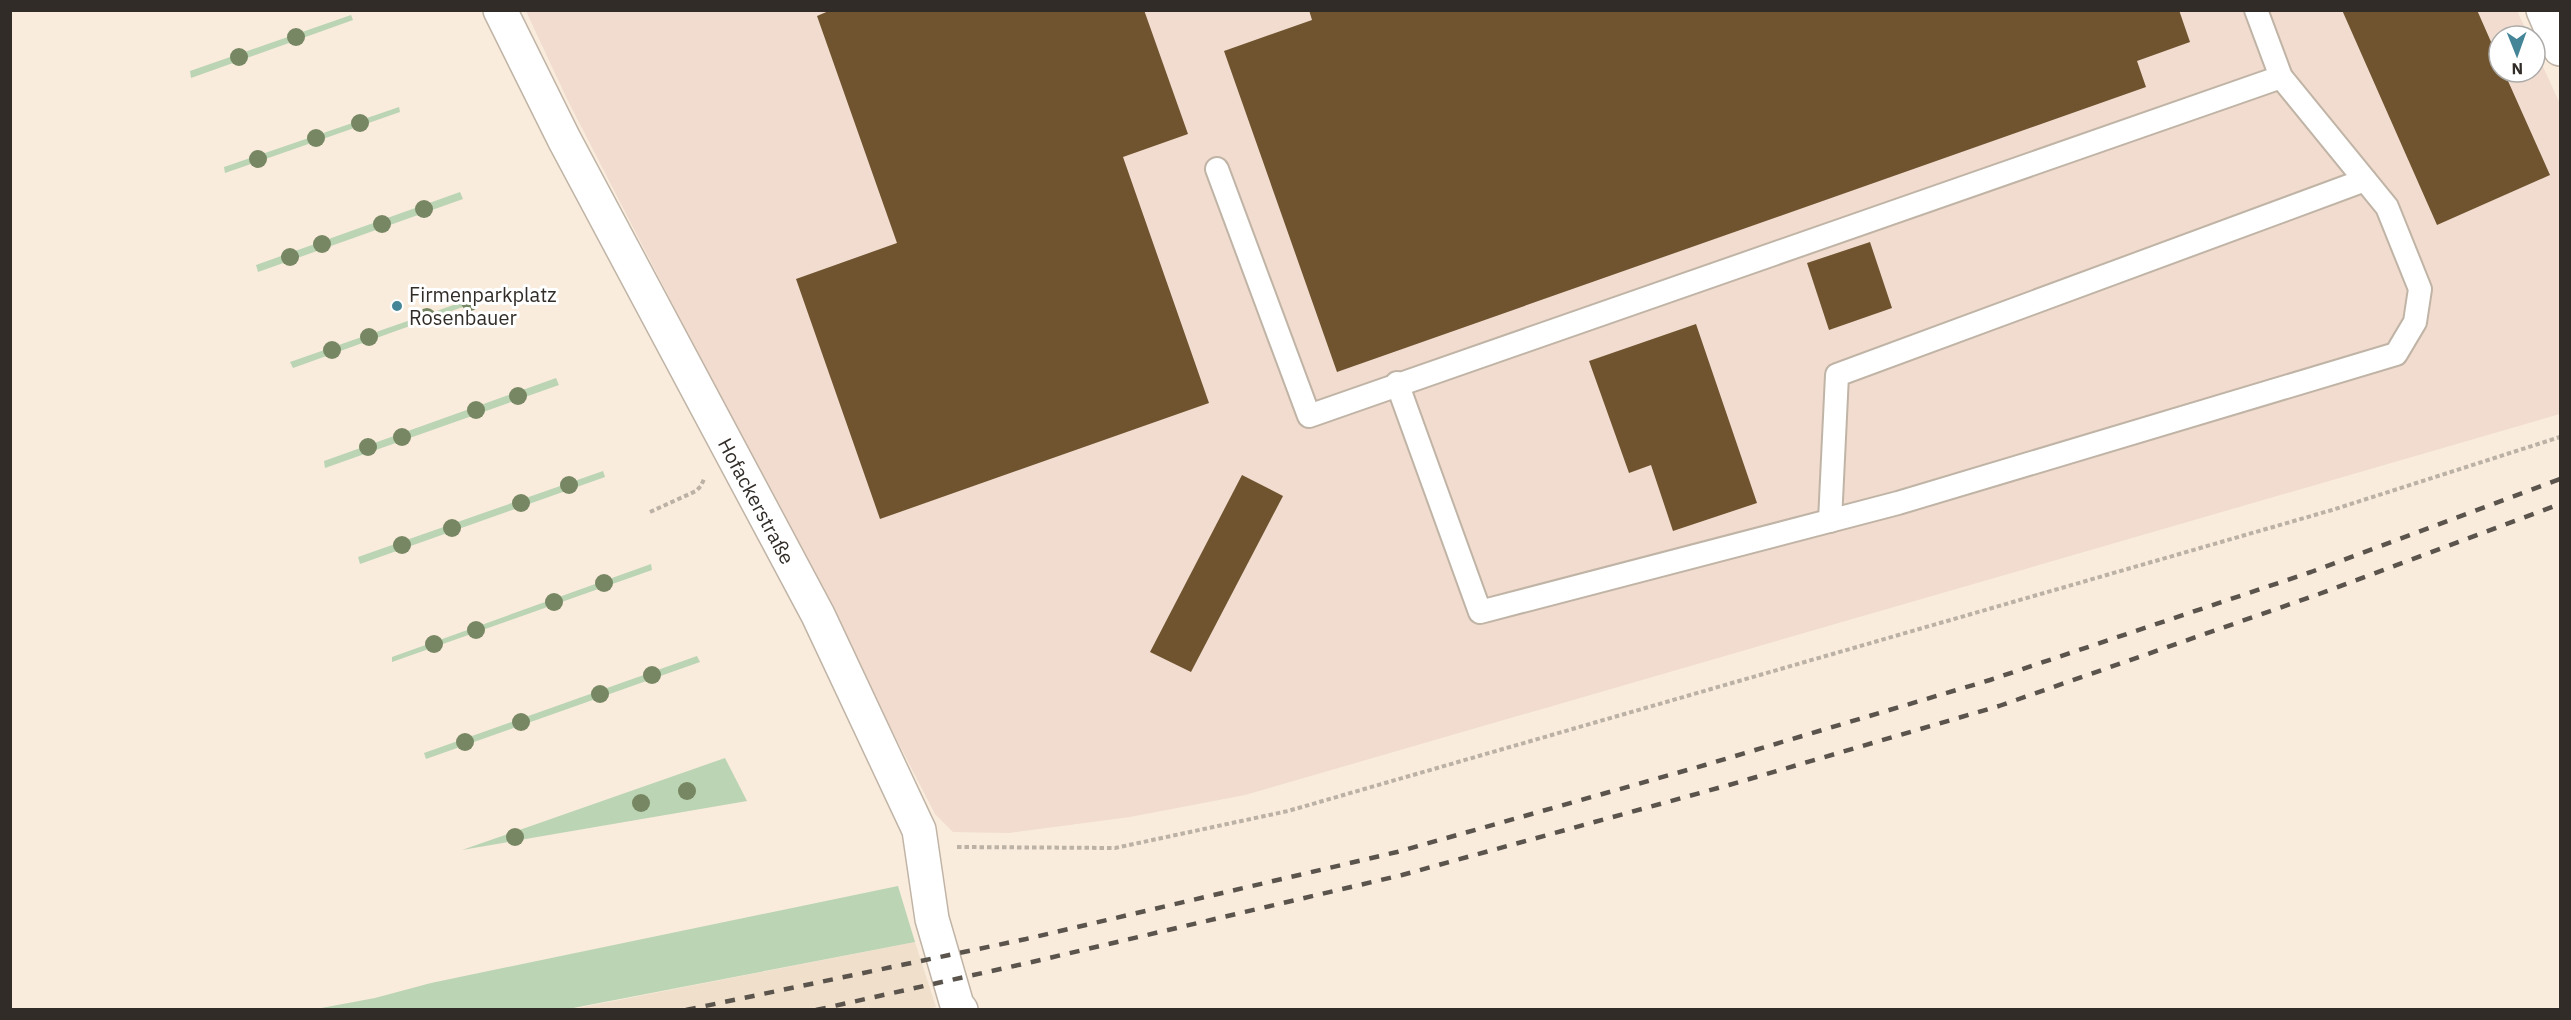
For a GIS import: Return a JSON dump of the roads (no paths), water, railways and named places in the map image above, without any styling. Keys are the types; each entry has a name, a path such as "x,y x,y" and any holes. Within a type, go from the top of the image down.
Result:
{"street":[{"name":"Hofackerstraße","path":"500,10 564,139 818,615 919,830 932,920 957,1005 961,1010"},
{"path":"2543,10 2560,49"}],"lane":[{"path":"1397,383 1480,612 1909,500 2396,354 2415,322 2420,289 2387,207 2281,77 2256,10"},
{"path":"1217,169 1309,416 1397,383 2281,77"},
{"path":"1830,520 1837,375 2365,180"}],"railway":[{"path":"686,1010 1026,939 1397,852 1705,765 1990,680 2311,572 2560,479"},
{"path":"816,1010 1402,875 1729,785 1999,706 2319,594 2560,504"}],"place":[{"name":"Firmenparkplatz Rosenbauer","path":"397,306"}]}
